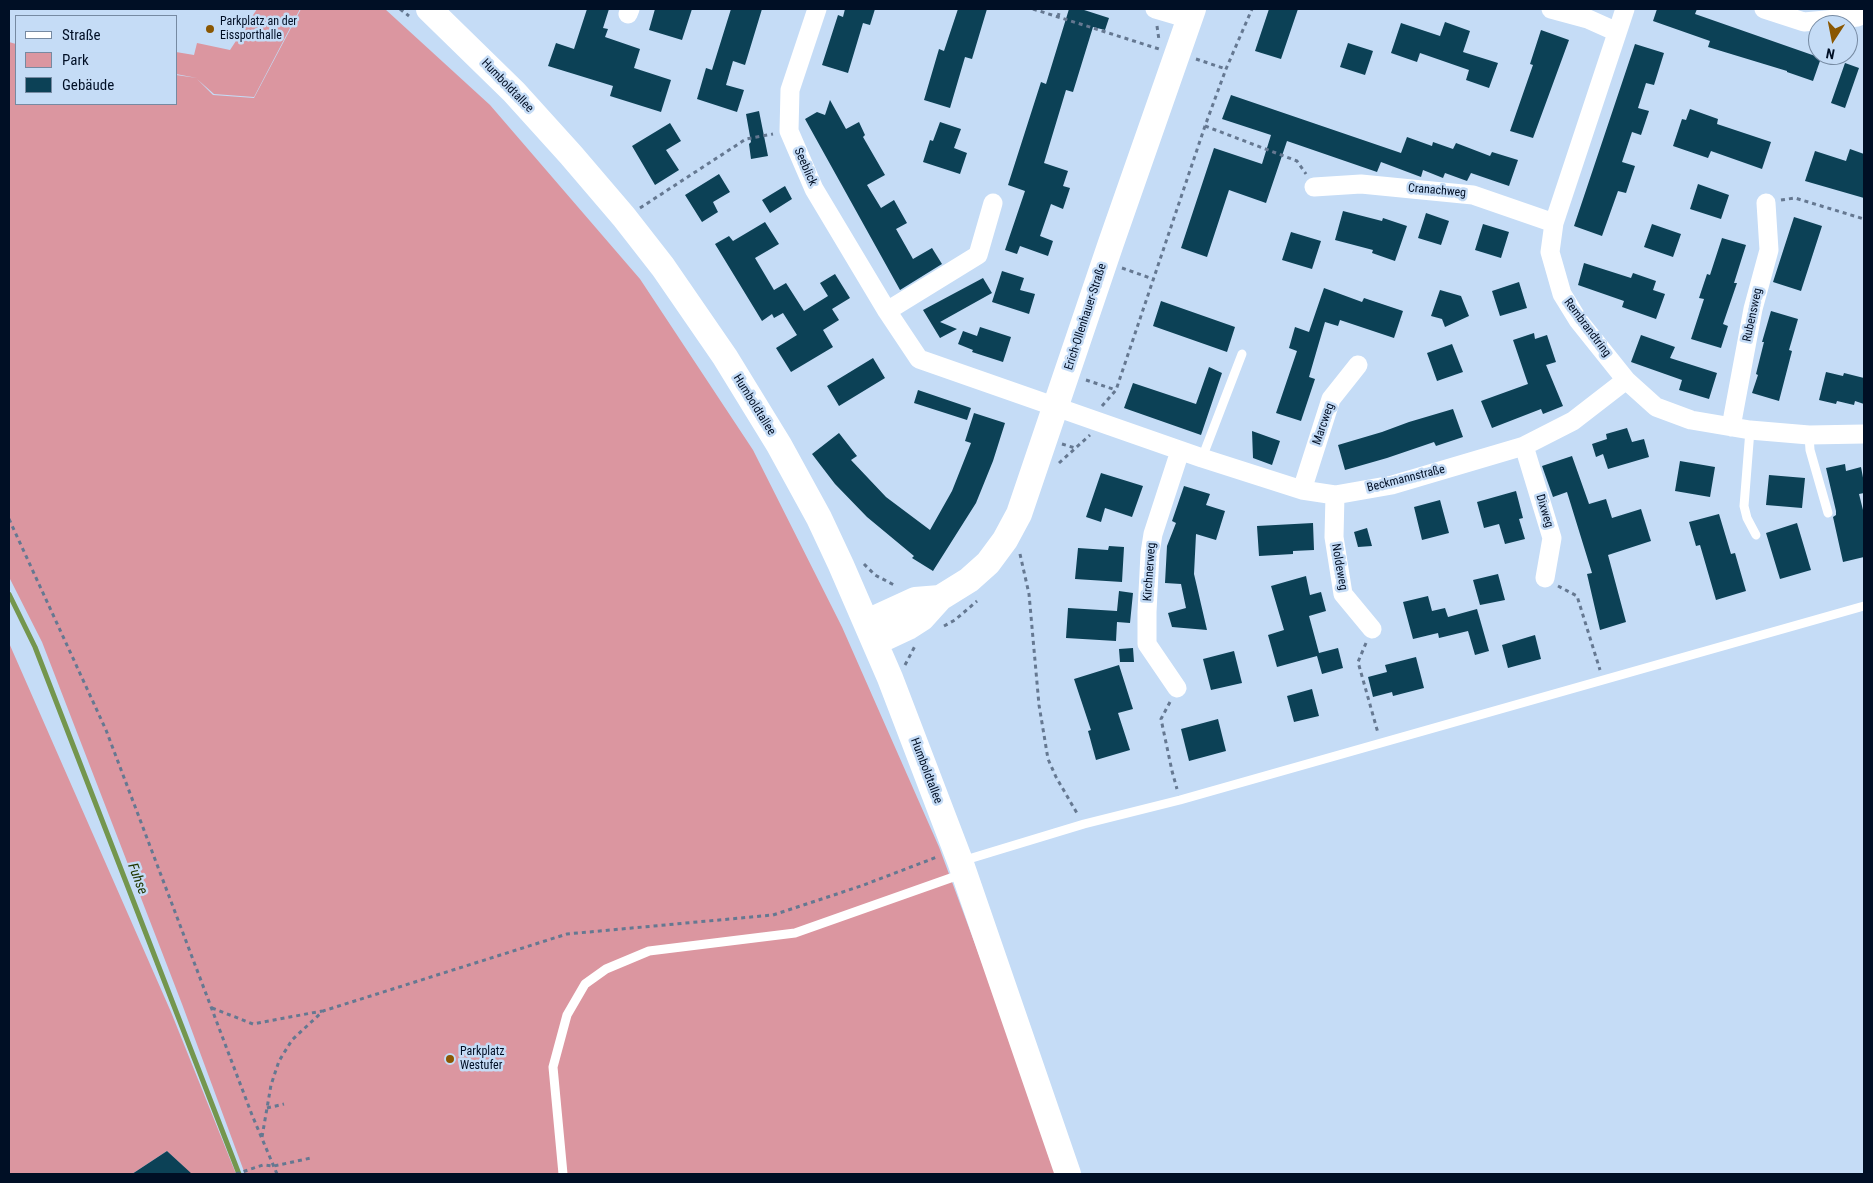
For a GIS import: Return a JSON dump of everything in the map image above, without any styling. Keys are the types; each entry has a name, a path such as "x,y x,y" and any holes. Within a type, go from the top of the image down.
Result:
{"street":[{"name":"Seeblick","path":"817,9 790,90 788,131 814,189 887,311 919,359 1056,408"},
{"path":"1155,9 1191,14"},
{"path":"1551,9 1590,14 1617,32"},
{"name":"Rembrandtring","path":"1625,9 1554,223 1550,252 1562,294 1578,320 1626,380 1656,407 1691,420 1750,430 1810,435 1864,434"},
{"path":"1764,9 1808,22"},
{"name":"Humboldtallee","path":"421,14 514,92 624,217 663,267 725,357 779,444 819,518 871,632 1068,1174"},
{"name":"Erich-Ollenhauer-Straße","path":"871,632 915,600 940,598 969,580 988,563 1019,514 1110,243 1191,14"},
{"name":"Cranachweg","path":"1314,187 1361,184 1473,194 1554,223"},
{"path":"887,311 978,255 993,204"},
{"name":"Rubensweg","path":"1731,427 1753,309 1769,250 1766,204"},
{"name":"Marcweg","path":"1302,490 1331,400 1358,365"},
{"name":"Beckmannstraße","path":"1056,408 1180,451 1302,490 1335,494 1392,485 1524,446 1573,421 1626,380"},
{"name":"Dixweg","path":"1524,446 1552,538 1545,578"},
{"name":"Kirchnerweg","path":"1176,688 1147,644 1147,612 1150,553 1153,534 1180,451"},
{"name":"Noldeweg","path":"1335,494 1334,537 1343,594 1372,629"}],"lane":[{"path":"1202,458 1242,354"},
{"path":"1750,430 1744,506 1747,518 1756,535"},
{"path":"1810,435 1810,450 1828,513"},
{"path":"563,1174 553,1067 567,1015 585,984 606,969 649,951 795,933 954,864 1084,824 1180,800 1864,606"}],"path":[{"path":"400,9 421,14"},
{"path":"1033,9 1161,50"},
{"path":"1058,17 1060,9"},
{"path":"1096,422 1103,403 1116,390 1205,126 1226,69 1252,9"},
{"path":"1205,126 1297,161 1314,187"},
{"path":"639,208 746,140 788,131"},
{"path":"1766,204 1795,198 1864,219"},
{"path":"1120,267 1152,279"},
{"path":"9,519 106,730 252,1115 277,1174"},
{"path":"1020,553 1029,594 1039,705 1048,759 1056,777 1084,824"},
{"path":"1545,578 1577,596 1603,680"},
{"path":"894,586 902,585"},
{"path":"1372,629 1358,662 1372,717"},
{"path":"1176,688 1161,719 1180,800"},
{"path":"212,1008 253,1024 322,1011 568,934 773,914 861,886 954,864"},
{"path":"262,1137 272,1085 279,1061 292,1040 322,1011"},
{"path":"267,1108 284,1104"},
{"path":"236,1174 263,1164 274,1166 311,1158"}],"green space":[{"path":"257,9 300,9 254,97 214,94 197,79 213,95 254,98 301,9 385,9 490,105 640,279 753,450 842,627 939,847 1060,1173 245,1174 182,1004 42,642 9,577 9,42 15,44 15,105 178,105 178,75 197,78 178,74 178,52 194,55 197,43 230,50"},
{"path":"9,643 171,1012 236,1174 187,1174 184,1167 167,1151 132,1174 9,1174"}],"building":[{"path":"587,9 609,9 603,28 608,29 605,37 640,49 634,68 671,80 661,112 610,96 613,86 548,66 556,43 574,49"},
{"path":"655,9 692,9 682,40 649,30"},
{"path":"731,9 762,9 745,65 733,61 726,85 744,90 737,112 697,99 706,68 712,70"},
{"path":"845,9 875,9 870,25 863,23 848,73 822,65 838,15 843,17"},
{"path":"958,9 987,9 972,59 965,57 950,108 924,100 939,49 944,51"},
{"path":"1069,9 1081,9 1109,18 1105,30 1093,27 1073,92 1066,90 1044,163 1068,171 1063,186 1070,188 1063,209 1051,204 1040,236 1053,241 1048,256 1020,246 1017,254 1005,250 1025,191 1008,185 1041,82 1046,84"},
{"path":"1269,9 1298,9 1281,59 1255,51"},
{"path":"1657,9 1697,9 1695,14 1808,53 1808,65 1819,65 1813,81 1787,71 1708,47 1710,41 1653,21"},
{"path":"1445,22 1470,31 1463,52 1498,63 1489,88 1466,80 1469,70 1420,53 1417,62 1391,53 1401,23 1440,36"},
{"path":"1541,30 1569,40 1533,138 1510,131 1533,65 1530,64"},
{"path":"1348,43 1373,51 1365,75 1340,67"},
{"path":"1635,44 1664,53 1654,85 1646,83 1638,108 1649,111 1641,135 1632,132 1622,162 1635,166 1626,193 1618,191 1602,236 1574,226"},
{"path":"1844,65 1859,68 1845,108 1831,103"},
{"path":"1231,95 1401,153 1407,137 1432,146 1433,142 1453,149 1456,143 1490,156 1492,152 1518,160 1509,186 1471,173 1467,181 1445,173 1443,178 1423,170 1421,177 1381,162 1377,172 1287,141 1266,203 1229,190 1207,257 1181,248 1214,148 1262,164 1271,135 1222,119"},
{"path":"830,100 846,129 859,122 865,135 863,137 885,175 867,185 881,208 894,200 907,223 896,229 913,259 932,248 942,264 900,290 805,119 817,112 825,115"},
{"path":"1690,109 1718,119 1717,124 1771,142 1762,169 1711,151 1708,158 1673,146 1682,119 1686,120"},
{"path":"759,111 768,156 751,159 749,144 751,142 746,114"},
{"path":"940,122 961,129 954,148 967,153 960,174 923,162 930,140 933,141"},
{"path":"670,123 681,141 666,150 679,170 655,185 632,146"},
{"path":"1850,149 1864,154 1864,198 1805,181 1815,151 1846,161"},
{"path":"719,174 730,192 713,202 718,212 702,222 685,195"},
{"path":"1698,184 1729,195 1721,219 1690,209"},
{"path":"785,186 792,199 770,213 762,200"},
{"path":"1343,211 1382,221 1383,218 1407,226 1395,261 1372,253 1373,250 1335,240"},
{"path":"1426,213 1449,221 1441,245 1418,238"},
{"path":"1794,217 1822,226 1801,291 1773,282"},
{"path":"765,222 779,244 755,258 774,290 786,283 804,311 828,296 820,283 835,274 850,298 832,309 839,320 823,330 833,347 791,372 776,348 797,335 783,313 774,318 772,314 762,321 715,244 729,236 733,241"},
{"path":"1483,224 1509,232 1501,258 1475,250"},
{"path":"1652,224 1681,234 1673,257 1644,247"},
{"path":"1291,232 1321,241 1312,269 1282,260"},
{"path":"1722,238 1746,245 1734,283 1737,283 1723,324 1728,326 1721,348 1691,339 1704,299 1699,298 1707,274 1710,275"},
{"path":"1584,263 1631,278 1633,273 1656,281 1653,290 1665,294 1656,319 1622,307 1624,301 1578,285"},
{"path":"1002,271 1024,278 1020,290 1035,294 1029,314 992,302"},
{"path":"983,278 992,293 940,322 957,329 940,338 923,310"},
{"path":"1519,282 1527,308 1500,316 1492,291"},
{"path":"1324,288 1362,302 1364,298 1403,311 1394,338 1340,320 1338,326 1325,322 1309,377 1315,379 1301,421 1276,413 1297,351 1289,348 1295,327 1309,332"},
{"path":"1440,290 1461,296 1469,316 1445,327 1442,319 1431,316"},
{"path":"1161,301 1235,327 1227,352 1153,326"},
{"path":"1771,311 1798,319 1789,350 1792,351 1779,401 1752,393 1758,375 1756,374 1764,342 1762,342"},
{"path":"980,327 1011,337 1003,362 972,352 973,350 958,344 963,331 977,336"},
{"path":"1534,333 1535,339 1547,335 1556,362 1546,365 1563,406 1543,414 1541,409 1492,428 1481,401 1528,384 1513,340"},
{"path":"1641,335 1675,347 1670,358 1717,373 1709,399 1679,390 1682,380 1631,362"},
{"path":"1452,344 1463,372 1437,381 1427,353"},
{"path":"873,358 885,378 839,406 827,386"},
{"path":"1209,367 1222,373 1201,435 1124,408 1133,383 1196,404"},
{"path":"1826,372 1843,376 1844,373 1864,378 1864,404 1855,401 1854,405 1837,401 1836,404 1819,400"},
{"path":"918,390 971,408 967,420 914,403"},
{"path":"1453,409 1463,437 1436,446 1434,442 1345,470 1338,445"},
{"path":"974,413 1005,423 993,461 976,503 933,571 912,558 914,556 867,517 835,484 812,454 839,433 857,456 851,460 886,497 930,530 952,491 971,443 965,441"},
{"path":"1627,428 1632,442 1644,439 1649,457 1608,469 1603,454 1596,457 1592,444 1607,439 1606,434"},
{"path":"1252,431 1280,441 1272,465 1253,458"},
{"path":"1572,456 1589,504 1606,499 1612,518 1641,509 1651,541 1608,555 1626,622 1600,630 1587,574 1592,573 1567,492 1553,497 1542,466"},
{"path":"1680,461 1715,467 1710,497 1675,491"},
{"path":"1845,464 1846,471 1861,467 1864,493 1859,494 1864,514 1864,557 1843,562 1833,517 1836,515 1836,511 1826,468"},
{"path":"1101,473 1143,486 1132,517 1105,508 1101,522 1086,517"},
{"path":"1769,475 1805,478 1802,508 1766,505"},
{"path":"1184,486 1210,494 1206,505 1225,511 1216,540 1196,534 1194,574 1207,630 1172,627 1168,613 1186,608 1181,584 1165,583 1167,546 1176,523 1172,521"},
{"path":"1516,491 1523,518 1519,519 1525,539 1505,544 1499,524 1484,528 1477,502"},
{"path":"1440,500 1449,533 1422,540 1414,507"},
{"path":"1719,514 1731,554 1735,553 1746,591 1716,600 1700,545 1696,546 1689,522"},
{"path":"1313,523 1314,550 1293,551 1293,554 1259,556 1257,526"},
{"path":"1797,523 1811,570 1780,579 1766,533"},
{"path":"1367,528 1372,546 1358,547 1354,532"},
{"path":"1109,546 1124,547 1122,582 1075,579 1078,548 1108,550"},
{"path":"1498,574 1505,600 1480,605 1473,580"},
{"path":"1306,576 1310,595 1321,592 1326,611 1309,616 1319,653 1338,648 1343,668 1322,674 1317,656 1277,667 1268,635 1284,630 1271,586"},
{"path":"1119,591 1133,593 1130,623 1117,622 1116,641 1066,638 1068,608 1117,611"},
{"path":"1428,596 1432,611 1445,608 1448,617 1477,609 1489,651 1475,655 1468,631 1439,638 1438,633 1413,639 1403,602"},
{"path":"1535,635 1541,659 1508,668 1502,645"},
{"path":"1133,648 1134,662 1120,662 1119,649"},
{"path":"1234,651 1242,683 1211,690 1203,659"},
{"path":"1416,657 1424,688 1393,696 1392,692 1373,697 1368,677 1387,672 1385,665"},
{"path":"1119,665 1133,709 1118,713 1130,750 1096,760 1088,731 1091,730 1074,679"},
{"path":"1312,689 1319,716 1294,722 1287,696"},
{"path":"1218,719 1226,751 1189,761 1181,729"},
{"path":"167,1151 192,1174 132,1174"}],"waterway":[{"name":"Fuhse","path":"9,594 35,647 239,1174"}],"place":[{"name":"Parkplatz an der Eissporthalle","path":"210,29"},
{"name":"Parkplatz Westufer","path":"450,1059"}]}
